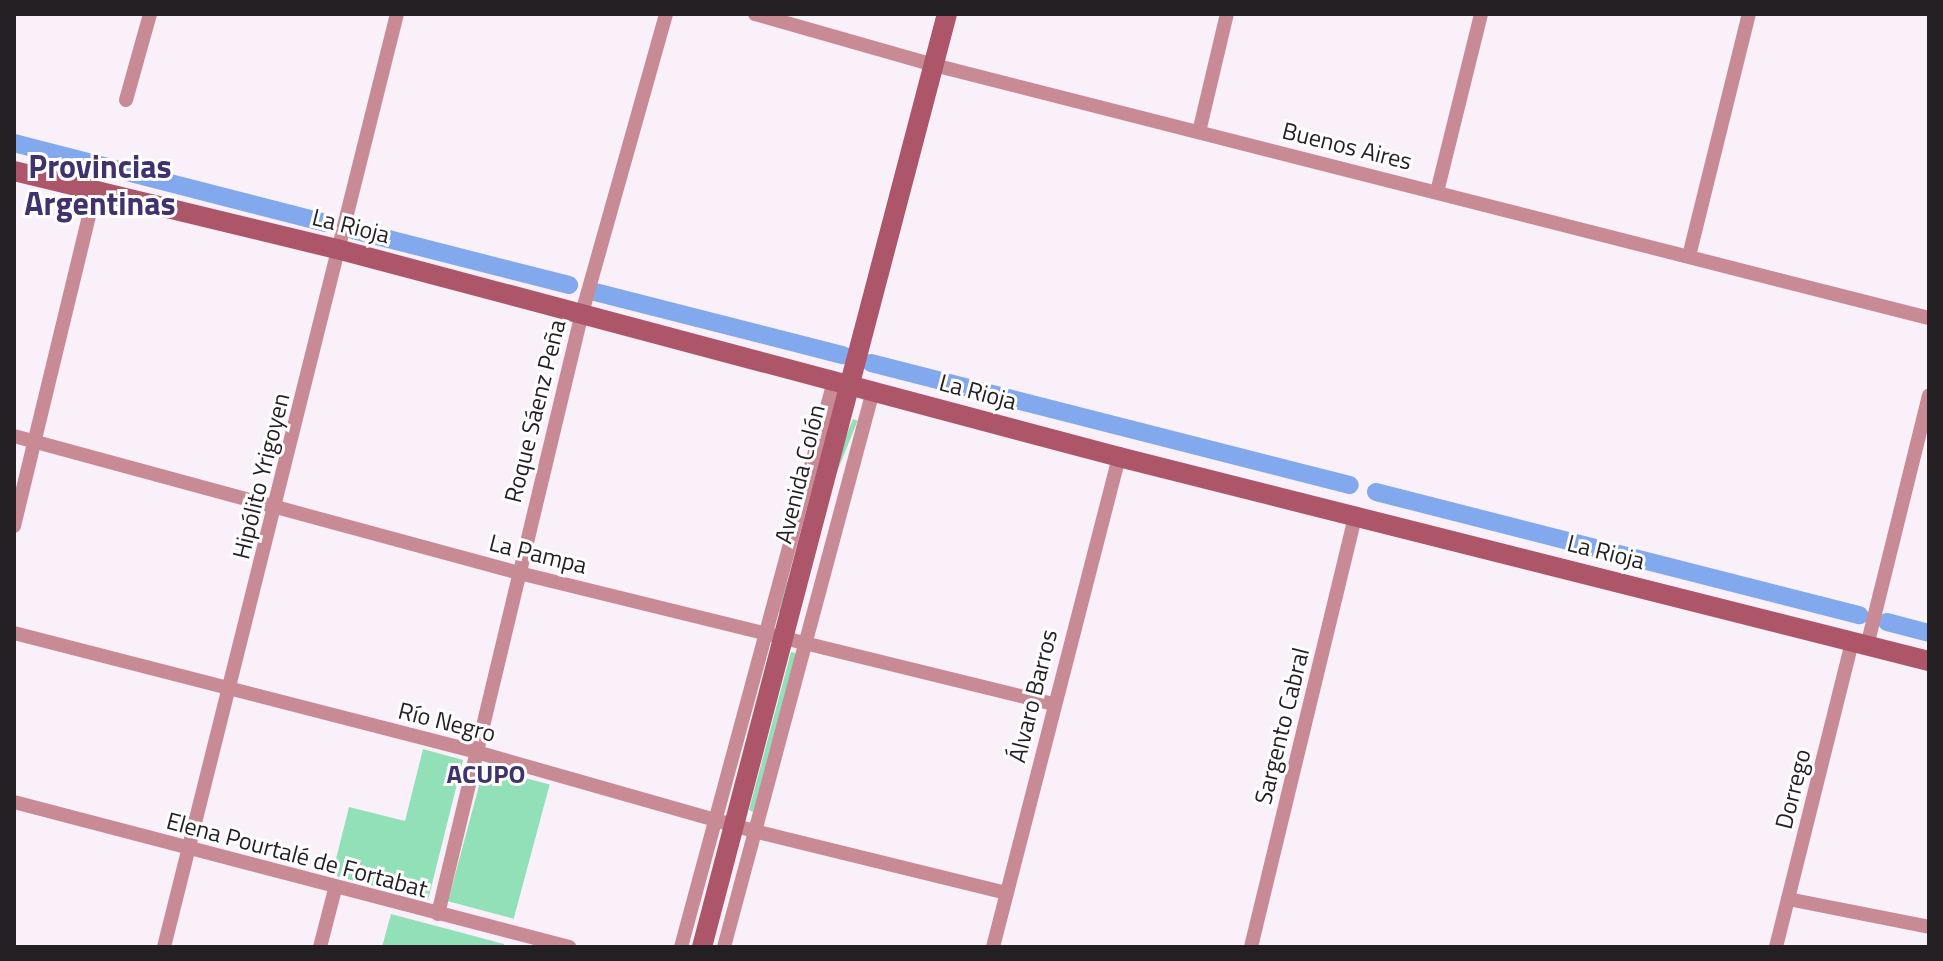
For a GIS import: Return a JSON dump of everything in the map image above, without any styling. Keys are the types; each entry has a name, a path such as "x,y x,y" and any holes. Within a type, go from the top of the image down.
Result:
{"street":[{"path":"126,100 150,14"},
{"name":"Hipólito Yrigoyen","path":"164,947 277,506 337,249 397,14"},
{"name":"Roque Sáenz Peña","path":"438,914 480,753 519,573 582,313 666,14"},
{"name":"Buenos Aires","path":"755,14 934,65 1929,318"},
{"name":"Avenida Colón","path":"702,947 786,637 842,383 947,14"},
{"path":"1199,132 1227,14"},
{"path":"1437,192 1481,14"},
{"path":"1689,256 1749,14"},
{"name":"La Rioja","path":"14,171 337,249 1119,457 1356,514 1929,661"},
{"path":"14,526 37,442 95,191"},
{"name":"Avenida Colón","path":"786,637 873,391"},
{"name":"Dorrego","path":"1776,947 1929,396"},
{"name":"La Pampa","path":"14,436 519,573 1053,704"},
{"name":"Álvaro Barros","path":"993,947 1053,704 1119,457"},
{"name":"Sargento Cabral","path":"1251,947 1356,514"},
{"name":"Río Negro","path":"14,633 480,753 735,825 1007,893"},
{"name":"Elena Pourtalé de Fortabat","path":"14,802 438,914 513,940 569,947"},
{"name":"Avenida Colón","path":"681,947 735,825"},
{"name":"Avenida Colón","path":"724,947 735,825"},
{"path":"320,947 335,889"},
{"path":"1788,899 1929,927"}],"green space":[{"path":"853,419 858,421 780,613 775,611"},
{"path":"791,652 796,653 753,812 749,810"},
{"path":"423,749 463,760 428,900 332,875 349,807 405,821"},
{"path":"484,767 550,785 514,919 448,901"},
{"path":"391,914 504,944 504,947 382,947"}],"waterway":[{"path":"14,143 326,223"},
{"path":"353,230 569,285"},
{"path":"595,292 843,355"},
{"path":"871,363 1350,485"},
{"path":"1376,492 1860,615"},
{"path":"1887,622 1929,633"}],"district":[{"name":"Provincias Argentinas","path":"100,186"},
{"name":"ACUPO","path":"486,774"}]}
